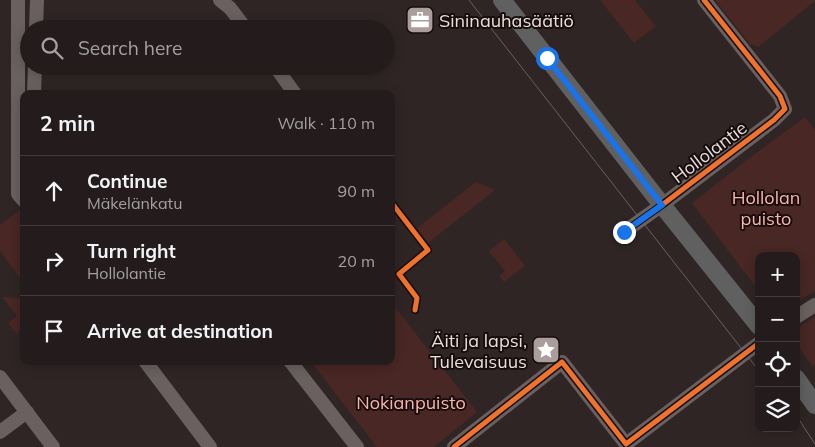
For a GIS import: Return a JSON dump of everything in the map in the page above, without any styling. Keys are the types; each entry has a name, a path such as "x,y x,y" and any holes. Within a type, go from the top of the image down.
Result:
{"main road":[{"path":"502,0 755,321"},
{"path":"800,384 815,406"}],"street":[{"path":"18,0 20,64"},
{"path":"36,0 36,20"},
{"name":"Hollolantie","path":"624,232 785,110 780,96 704,0"},
{"path":"227,3 239,20"},
{"path":"20,75 21,90"},
{"path":"34,90 35,75"},
{"path":"281,75 292,90"},
{"path":"20,160 18,194 20,196"},
{"path":"800,314 815,305"},
{"path":"454,447 562,362 627,446 755,346"},
{"path":"148,365 210,447"},
{"path":"293,365 357,447"},
{"path":"0,377 53,447"},
{"path":"0,432 27,412"}],"green space":[{"path":"600,0 635,0 656,26 634,43"},
{"path":"715,0 815,1 758,47 750,44"},
{"name":"Hollolan puisto","path":"805,117 815,130 815,291 800,300 800,252 755,252 755,286 692,203"},
{"path":"476,182 495,190 428,243 417,228"},
{"path":"20,210 20,278 0,251 0,225"},
{"path":"504,239 525,266 504,282 499,276 505,271 489,251"},
{"path":"3,298 20,300 20,330 16,333 8,323 17,316"},
{"name":"Nokianpuisto","path":"395,307 477,412 434,447 377,447 313,365 395,365"},
{"path":"815,317 815,364 812,366 800,349 800,326"}],"tram line":[{"path":"469,0 755,366"},
{"path":"800,421 815,444"}],"cycle path":[{"path":"624,232 774,120 785,109 780,96 704,0"},
{"path":"395,207 428,250 399,274 417,298 415,310"},
{"path":"454,447 562,362 626,444 755,346"}],"place":[{"name":"Sininauhasäätiö","path":"420,20"},
{"name":"Äiti ja lapsi, Tulevaisuus","path":"546,350"}],"route":[{"path":"547,58 662,205 624,232"}]}
